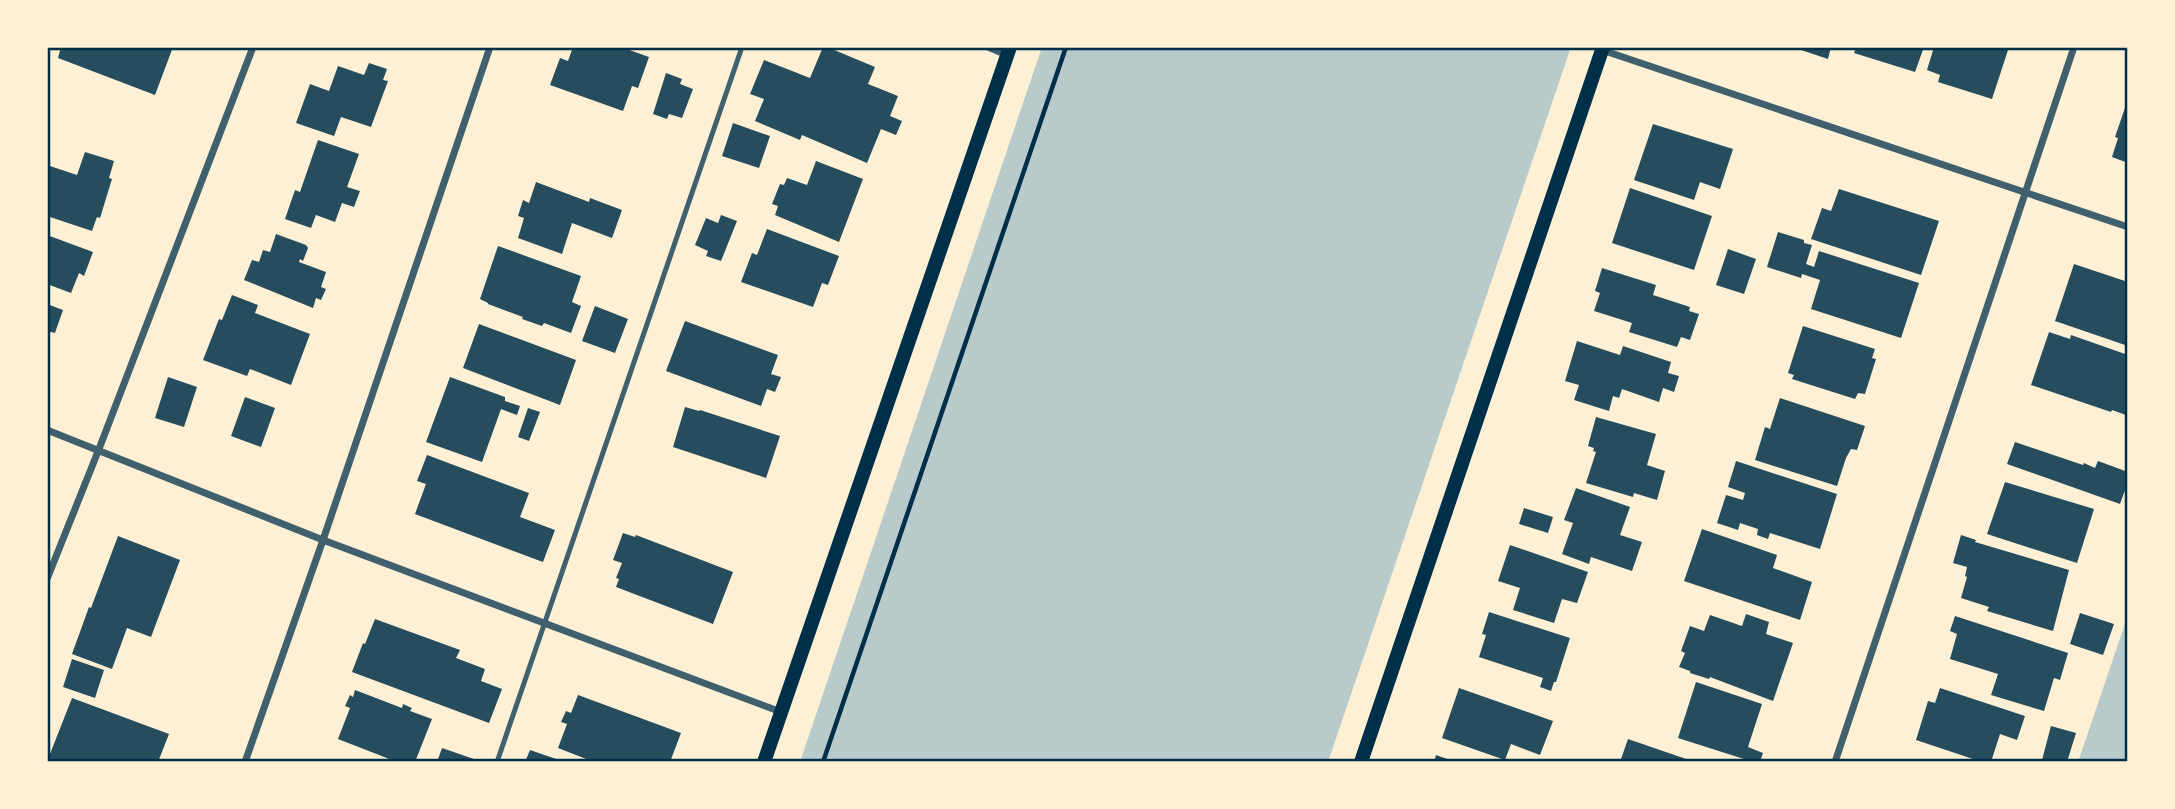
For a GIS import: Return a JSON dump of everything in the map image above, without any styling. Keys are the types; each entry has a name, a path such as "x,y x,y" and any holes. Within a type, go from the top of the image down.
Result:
{"main road":[{"path":"1361,762 1602,48"},
{"path":"764,762 1009,51"}],"street":[{"path":"47,579 253,47"},
{"path":"245,762 490,47"},
{"path":"988,47 1009,51"},
{"path":"1835,762 2074,47"},
{"path":"1602,48 2128,227"},
{"path":"47,430 323,540 781,712"}],"lane":[{"path":"497,762 741,47"}],"path":[{"path":"823,762 1066,47"}],"shaded area":[{"path":"1042,47 1571,47 1328,762 800,762"},
{"path":"2128,615 2128,762 2078,762"}],"building":[{"path":"61,47 173,47 155,95 58,58"},
{"path":"573,47 621,47 649,57 638,88 632,86 623,111 550,85 560,58 568,61"},
{"path":"823,47 875,67 868,84 898,96 890,116 902,121 896,135 881,129 867,163 802,135 800,140 755,121 764,99 750,94 764,60 810,78"},
{"path":"1792,47 1831,47 1828,59"},
{"path":"1856,47 1924,47 1915,72 1854,53"},
{"path":"1934,47 2009,47 1992,99 1938,82 1940,75 1927,70"},
{"path":"369,63 387,69 383,80 388,81 371,127 341,117 334,136 296,123 310,84 329,91 338,66 364,75"},
{"path":"666,73 682,79 680,84 693,89 682,118 669,114 667,119 653,114"},
{"path":"2128,99 2128,163 2112,157 2118,138 2115,137"},
{"path":"733,123 770,136 759,168 722,156"},
{"path":"1653,124 1733,149 1720,189 1700,182 1694,200 1634,180"},
{"path":"318,140 359,154 347,187 360,191 354,207 342,203 335,222 316,215 311,228 285,219 295,190 300,192"},
{"path":"85,152 114,161 109,178 112,179 100,218 97,217 92,231 47,216 47,165 77,175"},
{"path":"816,161 863,179 839,242 775,215 778,206 772,204 780,184 784,185 787,178 807,185"},
{"path":"536,182 589,202 590,198 622,210 612,238 572,223 562,254 518,238 524,218 518,216 523,200 529,203"},
{"path":"1630,188 1712,216 1694,270 1612,243"},
{"path":"1839,189 1939,221 1921,275 1811,239 1822,208 1831,211"},
{"path":"721,215 737,221 721,261 706,256 708,251 695,245 706,218 718,223"},
{"path":"767,229 839,256 828,285 822,283 813,307 741,282 752,253 757,255"},
{"path":"1778,232 1812,245 1806,264 1814,267 1819,251 1919,283 1901,338 1811,309 1820,280 1802,274 1801,278 1767,267"},
{"path":"276,234 306,245 308,248 303,261 300,259 299,262 326,272 321,287 326,289 321,300 316,298 313,308 244,280 252,260 259,262 263,250 270,252"},
{"path":"47,235 93,252 84,276 79,273 71,293 47,284"},
{"path":"498,246 581,276 572,302 581,306 571,333 544,323 542,326 522,319 523,317 480,299"},
{"path":"1728,249 1756,259 1744,294 1716,285"},
{"path":"2074,264 2128,282 2128,346 2055,321"},
{"path":"1602,268 1656,285 1653,295 1690,307 1689,311 1699,314 1690,340 1681,337 1677,347 1629,332 1632,323 1594,311 1600,293 1595,291"},
{"path":"232,295 258,305 255,313 310,334 291,385 250,369 247,376 203,360"},
{"path":"47,304 63,310 55,333 47,331"},
{"path":"595,306 628,319 615,353 582,341"},
{"path":"685,321 778,355 771,374 781,377 775,392 767,389 761,406 666,371"},
{"path":"479,324 576,360 560,405 463,368"},
{"path":"1803,326 1875,349 1872,358 1876,359 1865,394 1858,393 1855,399 1792,379 1794,375 1788,373"},
{"path":"2049,332 2070,339 2071,335 2128,355 2126,415 2031,385"},
{"path":"1577,341 1620,355 1623,346 1671,362 1668,373 1679,376 1674,392 1663,388 1659,402 1622,389 1619,398 1613,396 1609,411 1574,400 1579,385 1565,381"},
{"path":"168,377 197,387 184,427 155,418"},
{"path":"450,377 505,397 505,401 520,406 517,415 501,409 482,462 426,442"},
{"path":"245,397 275,408 261,447 231,436"},
{"path":"1780,398 1865,426 1857,450 1851,449 1846,458 1837,486 1755,460 1765,427 1770,429"},
{"path":"685,407 780,436 766,478 673,447"},
{"path":"528,408 540,412 529,441 518,437"},
{"path":"1596,417 1656,434 1647,465 1665,471 1657,500 1634,493 1633,497 1586,483 1596,452 1588,446"},
{"path":"2015,442 2083,465 2084,463 2095,468 2098,461 2128,472 2128,482 2120,504 2007,464"},
{"path":"427,455 529,493 520,517 555,530 543,562 415,514 426,484 417,481"},
{"path":"1736,461 1837,494 1820,549 1770,533 1768,539 1757,535 1758,529 1740,523 1738,530 1717,523 1726,495 1743,500 1745,493 1728,487"},
{"path":"2005,482 2094,509 2077,563 1987,534"},
{"path":"1576,488 1630,507 1620,535 1642,542 1632,571 1591,557 1589,564 1562,554 1573,523 1564,520"},
{"path":"1524,508 1553,517 1548,533 1519,524"},
{"path":"1702,529 1777,555 1773,568 1812,582 1800,620 1684,581"},
{"path":"623,533 635,537 636,535 733,572 713,624 616,587 619,579 616,578 622,563 613,560"},
{"path":"1961,535 1976,540 1975,542 2069,570 2053,631 1987,611 1989,607 1961,598 1967,567 1953,563"},
{"path":"118,536 180,560 151,637 127,628 112,669 72,654"},
{"path":"1510,545 1588,572 1577,603 1562,599 1554,623 1513,610 1520,588 1498,581"},
{"path":"1489,612 1570,638 1551,691 1540,687 1543,678 1479,657"},
{"path":"2080,613 2114,624 2103,655 2070,644"},
{"path":"1746,614 1769,622 1766,634 1793,643 1773,701 1679,667 1685,653 1681,651 1690,626 1704,631 1710,615 1742,626"},
{"path":"1955,616 2068,653 2060,680 2054,678 2044,711 1991,695 1998,674 1950,659 1957,634 1950,631"},
{"path":"375,619 460,650 456,658 485,669 481,681 502,689 489,723 352,672"},
{"path":"72,659 104,670 95,698 63,687"},
{"path":"1696,682 1762,704 1748,747 1763,753 1760,762 1678,738"},
{"path":"1459,688 1553,721 1540,755 1511,744 1505,760 1442,738"},
{"path":"1940,688 2025,716 2017,740 2000,734 1991,762 1982,762 1916,740 1928,701 1935,703"},
{"path":"355,690 402,708 403,704 412,708 410,711 432,719 415,762 397,762 338,739 350,708 345,706"},
{"path":"578,695 681,733 670,762 594,762 558,748 567,724 561,722 566,711 571,713"},
{"path":"72,698 169,734 158,762 54,762 48,759"},
{"path":"2051,726 2076,733 2067,762 2042,760"},
{"path":"1628,739 1692,761 1692,762 1620,762"},
{"path":"442,748 474,759 473,762 437,762"},
{"path":"530,750 562,761 562,762 525,762"},
{"path":"1436,755 1453,761 1453,762 1434,762"}]}
